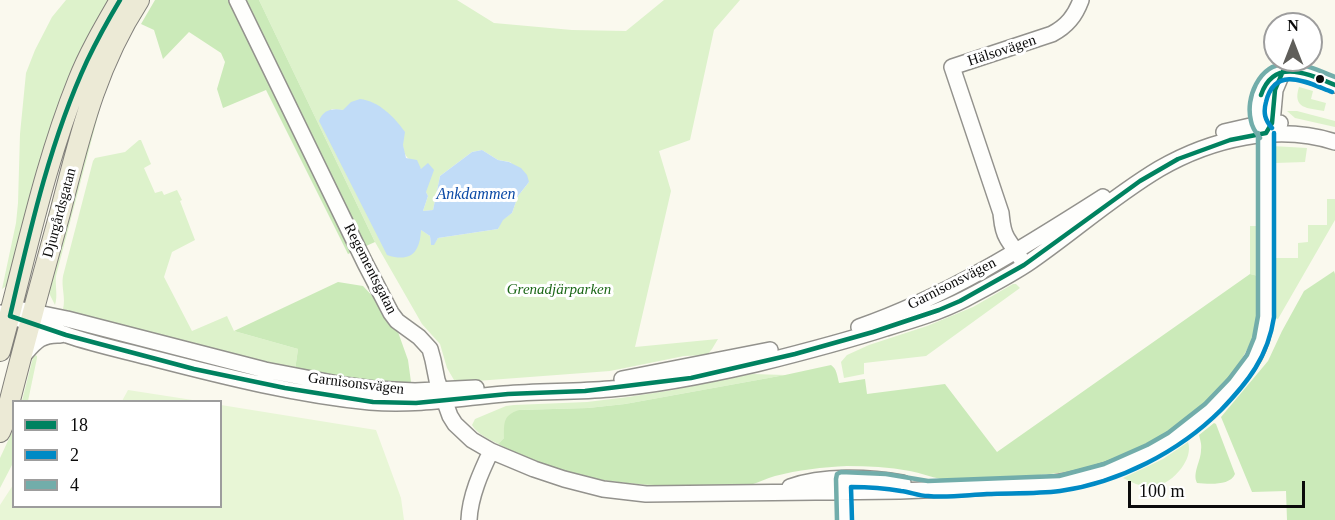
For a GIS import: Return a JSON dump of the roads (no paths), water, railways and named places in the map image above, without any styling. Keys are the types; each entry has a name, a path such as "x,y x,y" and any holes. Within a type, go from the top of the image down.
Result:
{"main road":[{"name":"Djurgårdsgatan","path":"0,351 5,310 55,144 78,80 120,0"},
{"name":"Djurgårdsgatan","path":"0,432 87,111 107,59 139,0"}],"street":[{"name":"Regementsgatan","path":"237,0 365,263 392,313 397,321 419,337 430,349 442,395 450,416 460,429 472,440 491,451 534,469 603,489 655,495 773,492 814,481 843,485 888,480 927,489 1040,485 1069,481 1110,470 1160,448 1188,428 1221,399 1245,371 1262,340 1266,317 1266,127 1275,90 1283,71 1335,85"},
{"name":"Hälsovägen","path":"1024,265 1016,250 1016,236 1011,225 1001,213 952,67 1052,34 1070,21 1081,0"},
{"name":"Garnisonsvägen","path":"32,317 66,335 205,371 328,396 390,403 416,403 442,395 615,381 804,343 848,331 894,313 972,276 1176,153 1209,137 1238,128 1306,125 1335,132"},
{"name":"Garnisonsvägen","path":"5,310 32,317 67,318 275,372 374,389 442,395 613,388 691,378 757,363 835,344 921,317 960,301 1024,265 1140,181 1178,159 1266,127 1335,142"},
{"path":"42,278 46,302 67,318"},
{"path":"21,358 36,341 45,336 66,335"},
{"path":"469,520 472,499 491,451"},
{"path":"843,485 845,520"}],"water":[{"name":"Ankdammen","path":"360,99 380,106 401,126 405,132 403,145 406,158 417,160 421,169 428,163 434,170 426,192 428,196 423,211 433,210 440,176 472,152 482,150 498,160 521,168 527,175 529,182 518,196 512,213 503,220 498,229 438,238 434,245 431,245 430,236 421,230 419,244 413,254 402,258 387,255 319,121 325,112 335,109 343,110 351,102"}],"park label":[{"name":"Grenadjärparken","path":"559,290"}]}
